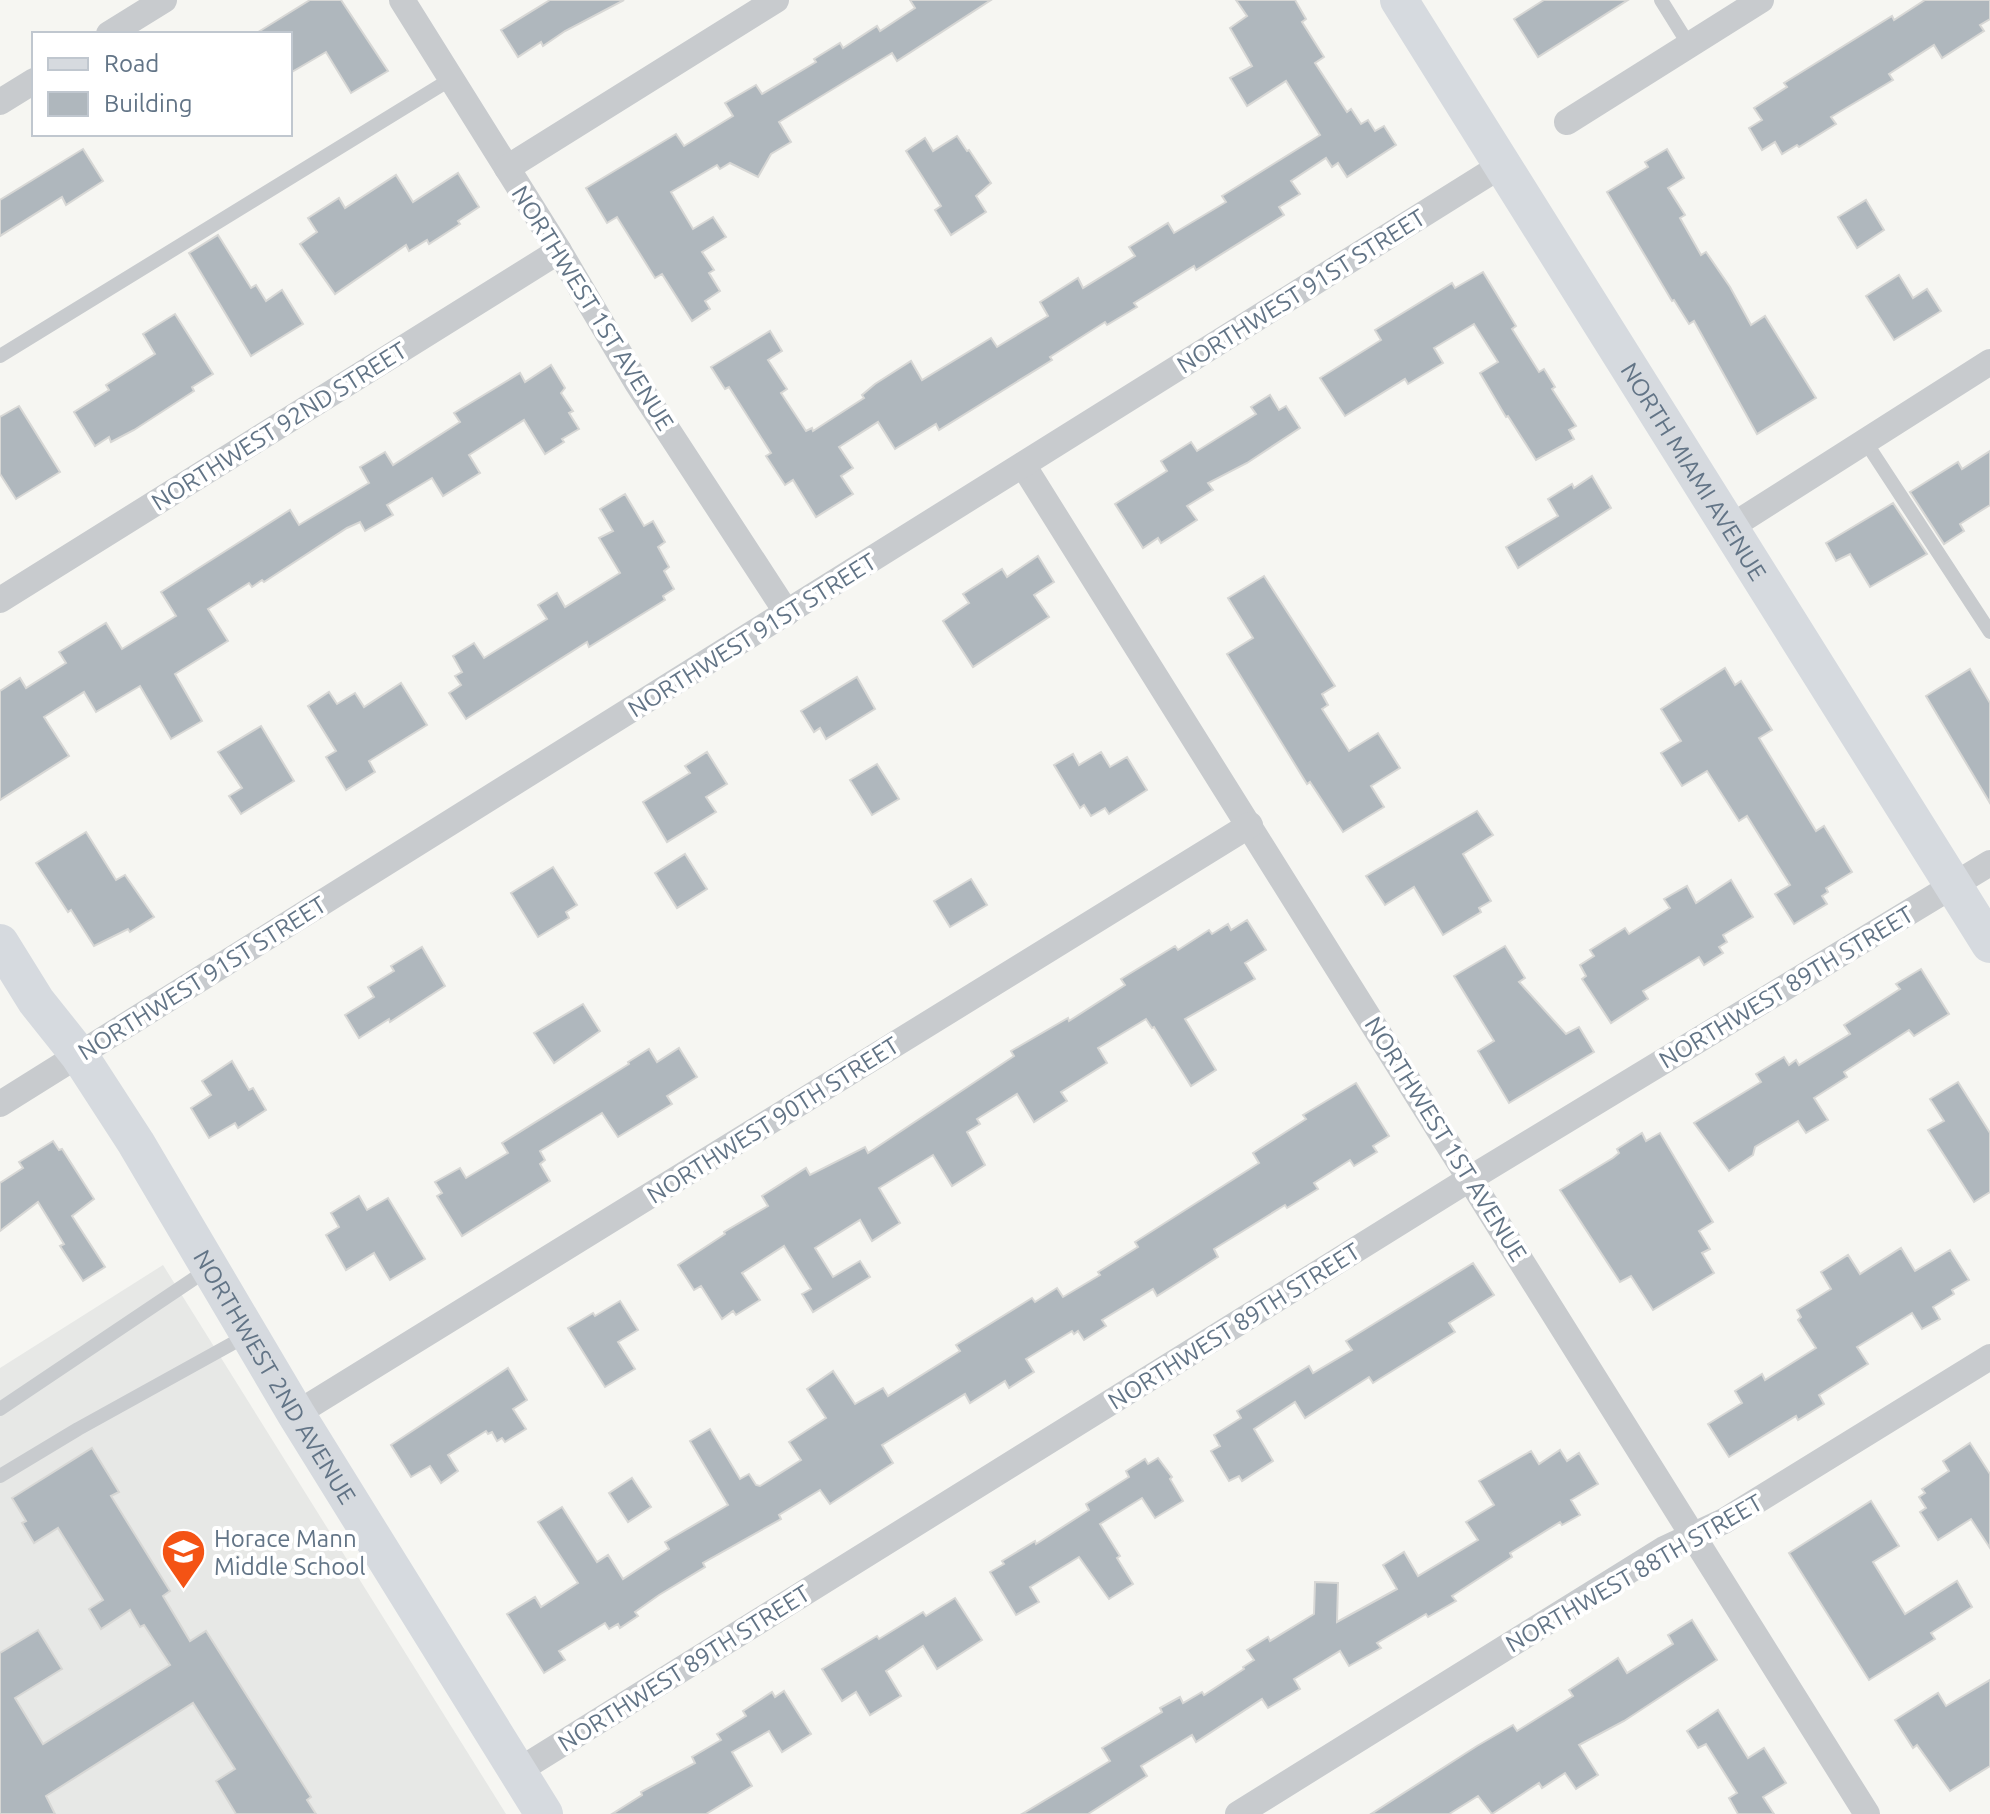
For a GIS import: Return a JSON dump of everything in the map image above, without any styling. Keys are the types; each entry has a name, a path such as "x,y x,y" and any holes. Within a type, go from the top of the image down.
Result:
{"main road":[{"name":"NORTH MIAMI AVENUE","path":"1399,0 1990,944"},
{"name":"NORTHWEST 2ND AVENUE","path":"0,943 36,1001 79,1055 136,1143 296,1414 544,1814"}],"street":[{"path":"112,32 164,0"},
{"name":"NORTHWEST 1ST AVENUE","path":"402,0 559,251 637,383 787,613"},
{"path":"507,168 776,0"},
{"path":"1567,122 1761,0"},
{"path":"0,102 32,82"},
{"name":"NORTHWEST 91ST STREET","path":"0,1104 1502,165"},
{"name":"NORTHWEST 92ND STREET","path":"0,600 559,251"},
{"path":"1729,528 1990,362"},
{"name":"NORTHWEST 1ST AVENUE","path":"1023,465 1867,1814"},
{"name":"NORTHWEST 90TH STREET","path":"296,1414 1250,825"},
{"name":"NORTHWEST 89TH STREET","path":"518,1771 1471,1178 1990,863"},
{"name":"NORTHWEST 88TH STREET","path":"1238,1814 1664,1549 1724,1521 1990,1357"}],"lane":[{"path":"1661,0 1689,45"},
{"path":"0,356 451,79"},
{"path":"1865,441 1990,632"},
{"path":"0,1409 210,1268"},
{"path":"0,1476 249,1334"}],"shaded area":[{"name":"Horace Mann Middle School","path":"163,1265 506,1814 0,1814 0,1368"}],"building":[{"path":"310,0 341,0 388,71 351,93 326,52 292,72 292,32 258,32"},
{"path":"550,0 624,0 518,57 501,30"},
{"path":"910,0 991,0 897,61 892,53 779,122 791,142 771,154 758,177 730,163 720,169 717,165 671,192 693,229 713,217 726,237 702,252 714,270 709,273 720,291 705,301 710,309 692,321 662,274 655,278 617,217 607,223 586,188 676,134 684,146 733,116 725,103 756,85 762,94 816,62 814,59 840,43 843,48 877,26 880,31 915,8"},
{"path":"1236,0 1295,0 1306,19 1302,22 1324,57 1315,63 1347,112 1351,109 1361,124 1368,120 1375,131 1384,126 1396,145 1347,177 1338,163 1332,167 1326,158 1291,181 1300,194 1279,207 1284,215 1196,270 1194,266 1134,303 1137,307 1107,325 1105,322 1050,357 1052,360 939,430 936,424 895,449 878,422 839,447 853,468 841,476 853,494 816,517 793,480 785,485 766,456 771,453 729,387 725,389 711,367 770,331 782,351 768,360 787,389 781,393 806,431 812,428 813,431 864,398 862,395 875,384 911,361 922,380 991,338 997,347 1048,316 1040,302 1078,278 1083,288 1135,256 1129,247 1168,223 1174,233 1226,202 1222,196 1320,135 1286,81 1247,106 1230,78 1252,66 1230,28 1247,16"},
{"path":"1544,0 1628,0 1538,57 1514,19"},
{"path":"1925,0 1990,0 1990,19 1980,25 1984,31 1942,58 1934,45 1889,74 1893,80 1831,117 1836,124 1799,147 1797,145 1782,154 1775,142 1762,150 1749,128 1762,120 1754,108 1787,87 1784,83 1892,16 1894,20"},
{"path":"957,136 991,183 976,196 986,212 951,235 935,210 941,206 906,151 925,138 933,151"},
{"path":"83,149 103,181 66,205 62,197 0,236 0,200"},
{"path":"1667,149 1684,178 1668,188 1685,215 1680,218 1701,255 1706,252 1751,325 1765,316 1816,398 1757,434 1694,321 1689,324 1672,301 1607,192 1648,167 1645,162"},
{"path":"458,173 479,207 429,244 427,240 409,251 406,245 335,294 300,244 317,232 308,218 339,198 345,208 396,175 413,202"},
{"path":"1866,200 1884,230 1857,248 1838,217"},
{"path":"218,235 251,288 256,285 266,301 282,290 303,324 251,356 189,253"},
{"path":"1483,272 1516,326 1512,329 1539,372 1544,369 1555,387 1552,389 1576,426 1569,430 1574,439 1536,460 1480,373 1498,362 1474,324 1434,348 1443,363 1408,384 1405,379 1345,416 1320,378 1381,340 1375,330 1452,283 1455,288"},
{"path":"1899,275 1913,298 1927,289 1941,311 1894,340 1866,296"},
{"path":"175,314 213,374 192,387 194,391 134,430 111,442 109,437 95,446 74,412 109,390 106,385 155,354 143,334"},
{"path":"551,365 565,388 561,393 573,411 569,413 579,429 562,439 564,442 545,454 524,420 469,455 480,473 443,496 432,478 387,505 393,515 365,531 360,522 347,528 264,582 262,580 252,587 249,583 208,609 228,641 175,674 202,721 171,739 140,686 96,712 84,692 44,717 69,756 0,800 0,691 20,678 26,688 66,663 59,652 106,623 122,649 176,616 161,592 290,510 299,525 369,483 360,467 385,452 393,465 460,422 454,413 520,373 525,382"},
{"path":"1270,395 1279,410 1286,406 1300,428 1247,463 1208,483 1213,490 1187,506 1197,520 1161,543 1158,538 1143,548 1115,504 1167,471 1161,461 1191,442 1197,451 1256,414 1251,407"},
{"path":"19,406 60,472 16,499 0,474 0,417"},
{"path":"1990,451 1990,505 1960,524 1964,531 1944,544 1910,492 1958,462 1962,469"},
{"path":"1592,476 1611,508 1518,568 1506,547 1558,516 1548,499"},
{"path":"625,494 644,526 653,521 665,542 658,547 669,567 664,571 674,589 663,596 665,600 589,647 587,642 466,719 449,693 461,685 455,676 462,672 453,656 474,643 484,658 547,619 538,605 557,593 565,607 620,573 599,538 613,531 600,509"},
{"path":"1893,503 1927,554 1870,587 1850,554 1836,561 1826,543"},
{"path":"1038,556 1054,582 1034,595 1049,617 973,667 943,621 969,603 963,594 1002,569 1007,577"},
{"path":"1264,576 1335,686 1322,694 1328,705 1322,709 1349,751 1378,733 1400,768 1371,786 1384,807 1343,832 1310,782 1307,784 1227,654 1253,638 1228,598"},
{"path":"1725,668 1735,685 1741,681 1772,730 1759,738 1816,831 1824,826 1852,872 1826,888 1828,892 1822,896 1827,904 1794,924 1775,894 1790,885 1747,816 1739,821 1707,771 1682,786 1661,753 1681,741 1661,709"},
{"path":"1970,669 1990,703 1990,803 1926,696"},
{"path":"857,677 875,709 826,739 820,728 814,732 801,711"},
{"path":"401,683 427,725 369,761 375,772 346,790 326,757 336,751 308,706 329,692 337,704 355,693 364,707"},
{"path":"261,726 294,781 241,814 229,796 242,788 218,752"},
{"path":"707,752 727,784 706,797 716,812 667,842 643,802 690,773 685,766"},
{"path":"1101,752 1110,767 1127,757 1147,790 1109,814 1105,808 1091,816 1084,805 1080,808 1054,765 1073,754 1079,765"},
{"path":"877,764 899,799 872,815 850,780"},
{"path":"1477,811 1493,835 1463,854 1491,901 1479,908 1481,912 1443,935 1414,887 1385,905 1366,876"},
{"path":"86,832 116,880 125,875 154,917 130,932 128,929 94,946 36,863"},
{"path":"685,854 707,889 677,908 655,873"},
{"path":"553,867 577,905 566,912 569,918 538,937 511,893"},
{"path":"971,879 987,905 950,927 934,901"},
{"path":"1731,880 1753,917 1723,935 1727,942 1719,947 1723,953 1704,965 1699,957 1643,991 1648,999 1611,1023 1582,979 1586,976 1580,965 1594,956 1590,950 1625,928 1629,934 1670,908 1664,899 1687,886 1696,903"},
{"path":"1247,920 1266,950 1245,963 1255,979 1185,1019 1216,1070 1191,1086 1146,1019 1098,1048 1107,1063 1061,1092 1067,1101 1034,1122 1017,1094 977,1119 980,1124 967,1132 985,1165 952,1186 933,1155 879,1188 900,1223 872,1241 860,1220 815,1248 833,1277 860,1261 870,1277 813,1312 802,1294 811,1289 784,1246 742,1273 760,1300 736,1315 733,1311 722,1319 701,1286 694,1290 678,1265 768,1206 762,1196 806,1168 810,1175 865,1147 868,1153 1014,1056 1011,1051 1068,1018 1069,1021 1125,985 1121,979 1175,946 1178,950 1209,930 1212,934 1228,924 1231,930"},
{"path":"1505,946 1525,978 1519,982 1566,1034 1579,1027 1594,1052 1509,1103 1478,1051 1494,1041 1454,976"},
{"path":"422,947 445,986 359,1038 345,1015 374,997 368,987 394,971 391,966"},
{"path":"1921,969 1949,1014 1914,1036 1909,1030 1844,1072 1847,1077 1814,1098 1828,1120 1806,1133 1798,1121 1755,1147 1753,1155 1729,1171 1694,1123 1761,1082 1756,1074 1784,1057 1789,1065 1796,1060 1799,1065 1850,1034 1844,1025 1900,989 1896,984"},
{"path":"583,1004 600,1031 554,1063 534,1033"},
{"path":"679,1048 697,1077 667,1096 672,1104 618,1137 602,1113 540,1151 545,1160 540,1164 550,1181 462,1236 437,1196 442,1193 435,1182 460,1168 466,1178 508,1153 502,1143 649,1049 657,1062"},
{"path":"232,1061 249,1090 253,1088 266,1110 238,1128 235,1123 209,1138 191,1108 211,1095 202,1081"},
{"path":"1958,1082 1990,1133 1990,1192 1974,1202 1928,1130 1944,1121 1930,1099"},
{"path":"1356,1083 1389,1136 1373,1146 1377,1152 1354,1166 1350,1160 1314,1183 1318,1189 1287,1208 1285,1205 1214,1249 1218,1257 1157,1296 1153,1289 1102,1320 1106,1326 1084,1340 1078,1331 1074,1334 1072,1331 1026,1359 1034,1372 1009,1388 1005,1381 970,1403 965,1394 882,1445 893,1463 830,1504 820,1490 779,1515 781,1519 703,1563 705,1567 635,1612 638,1616 620,1628 618,1624 609,1629 605,1623 559,1651 565,1660 544,1673 507,1614 535,1597 541,1607 578,1583 538,1522 562,1507 597,1562 608,1555 623,1579 669,1549 665,1542 728,1505 690,1441 710,1429 740,1479 749,1474 760,1486 801,1460 789,1442 826,1418 807,1389 833,1371 855,1404 883,1388 888,1396 960,1351 956,1345 1032,1298 1035,1302 1057,1288 1063,1297 1100,1275 1098,1272 1138,1247 1135,1242 1259,1163 1253,1153 1306,1119 1303,1115"},
{"path":"1642,1133 1646,1141 1660,1133 1713,1222 1699,1231 1710,1249 1702,1253 1714,1273 1653,1310 1631,1276 1620,1282 1560,1190 1613,1158 1619,1153 1617,1149"},
{"path":"53,1141 59,1150 62,1149 94,1199 72,1216 105,1267 83,1281 60,1246 64,1244 38,1202 0,1231 0,1183 23,1168 19,1162"},
{"path":"359,1196 367,1210 388,1198 425,1259 390,1280 374,1253 346,1270 326,1235 339,1227 331,1213"},
{"path":"1901,1248 1915,1271 1950,1250 1969,1280 1933,1307 1940,1319 1922,1329 1912,1313 1857,1347 1868,1364 1819,1395 1824,1404 1798,1420 1796,1416 1729,1457 1708,1424 1742,1403 1735,1391 1762,1374 1765,1380 1816,1348 1798,1320 1801,1317 1797,1310 1831,1289 1821,1272 1848,1255 1860,1274"},
{"path":"1473,1263 1494,1295 1449,1323 1455,1332 1373,1383 1369,1377 1305,1418 1295,1402 1254,1429 1273,1461 1242,1481 1239,1476 1229,1481 1211,1451 1220,1446 1214,1435 1241,1418 1237,1411 1309,1366 1313,1373 1352,1350 1346,1341"},
{"path":"620,1301 638,1330 618,1342 635,1369 605,1387 568,1328"},
{"path":"508,1368 527,1400 513,1409 526,1429 505,1442 502,1438 497,1441 492,1432 488,1434 486,1431 448,1455 458,1471 441,1483 430,1466 411,1477 391,1445"},
{"path":"1970,1443 1990,1474 1990,1548 1971,1519 1938,1540 1920,1512 1926,1508 1919,1497 1925,1493 1922,1489 1949,1471 1943,1461"},
{"path":"92,1448 119,1492 111,1496 170,1591 163,1596 190,1641 206,1631 311,1797 307,1800 316,1814 236,1814 216,1781 235,1769 193,1703 46,1796 55,1814 0,1814 0,1653 38,1630 62,1669 15,1698 43,1744 170,1665 144,1625 140,1627 130,1610 101,1629 89,1609 103,1600 58,1528 34,1543 22,1523 26,1521 12,1498"},
{"path":"1560,1450 1567,1461 1579,1453 1598,1484 1571,1500 1580,1515 1562,1525 1560,1522 1510,1553 1512,1557 1452,1596 1456,1601 1428,1617 1426,1614 1377,1643 1381,1648 1349,1666 1340,1651 1294,1679 1300,1689 1268,1708 1262,1699 1196,1742 1192,1735 1141,1766 1147,1776 1088,1814 1022,1814 1110,1761 1102,1748 1162,1712 1160,1708 1180,1697 1183,1703 1202,1692 1204,1695 1254,1660 1247,1650 1268,1637 1270,1641 1314,1614 1315,1582 1338,1583 1337,1622 1397,1589 1383,1565 1404,1552 1418,1576 1478,1540 1466,1522 1494,1505 1479,1481 1531,1451 1539,1464"},
{"path":"1158,1458 1172,1477 1170,1479 1183,1501 1155,1518 1142,1498 1100,1524 1133,1584 1109,1599 1079,1557 1030,1587 1039,1602 1016,1615 990,1572 1004,1564 1002,1561 1035,1541 1036,1544 1089,1510 1086,1504 1129,1477 1126,1471 1145,1459 1148,1464"},
{"path":"632,1478 651,1507 628,1522 609,1493"},
{"path":"1871,1501 1899,1546 1873,1562 1905,1614 1957,1581 1972,1607 1931,1633 1935,1639 1869,1680 1789,1553"},
{"path":"955,1598 982,1640 937,1669 923,1646 886,1671 901,1696 870,1715 856,1692 842,1701 822,1669 877,1636 879,1639 923,1612 926,1616"},
{"path":"1692,1620 1717,1660 1624,1721 1579,1745 1598,1775 1576,1789 1565,1773 1542,1788 1539,1783 1492,1814 1478,1796 1449,1814 1371,1814 1477,1746 1513,1725 1517,1731 1573,1696 1569,1690 1618,1658 1627,1673 1673,1644 1668,1635"},
{"path":"1990,1680 1990,1766 1950,1791 1917,1745 1913,1748 1895,1720 1938,1693 1946,1706"},
{"path":"784,1691 811,1734 782,1752 769,1731 732,1752 752,1786 706,1814 612,1814 642,1795 641,1792 695,1763 692,1757 721,1740 717,1734 746,1716 743,1711 772,1692 775,1697"},
{"path":"1718,1710 1748,1758 1764,1748 1786,1783 1763,1797 1774,1814 1738,1814 1729,1798 1737,1793 1706,1744 1698,1748 1687,1731"}],"place":[{"name":"Horace Mann Middle School","path":"183,1591"}]}
